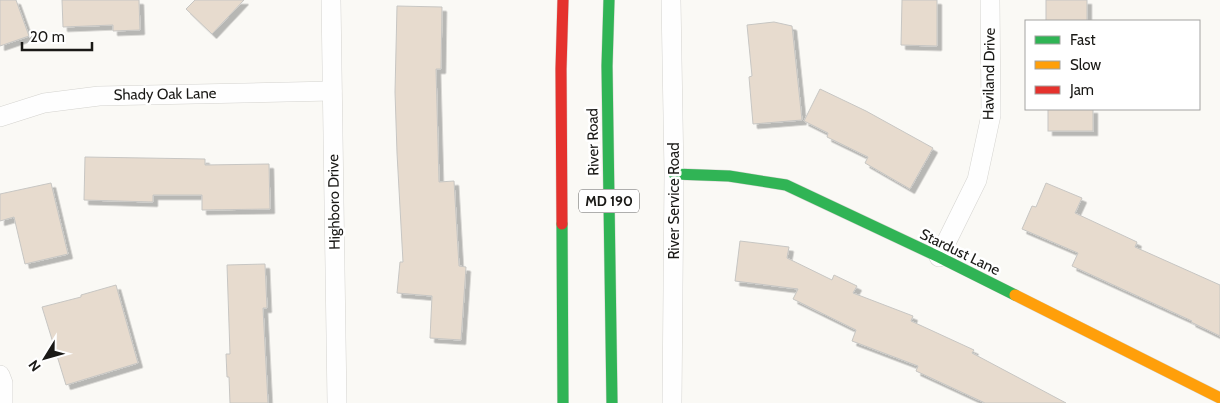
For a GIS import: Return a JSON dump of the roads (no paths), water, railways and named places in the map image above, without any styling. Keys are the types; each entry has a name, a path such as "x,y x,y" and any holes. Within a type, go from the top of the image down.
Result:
{"main road":[{"name":"River Road","path":"563,0 561,69 563,403"},
{"name":"River Road","path":"609,0 607,66 612,403"},
{"name":"Stardust Lane","path":"674,174 729,176 786,185 939,258 1220,398"}],"street":[{"name":"Highboro Drive","path":"331,0 337,403"},
{"name":"River Service Road","path":"671,0 674,174 672,403"},
{"name":"Haviland Drive","path":"939,258 977,180 991,115 990,0"},
{"name":"Shady Oak Lane","path":"0,117 44,103 99,96 332,91"},
{"path":"0,375 3,403"}]}
